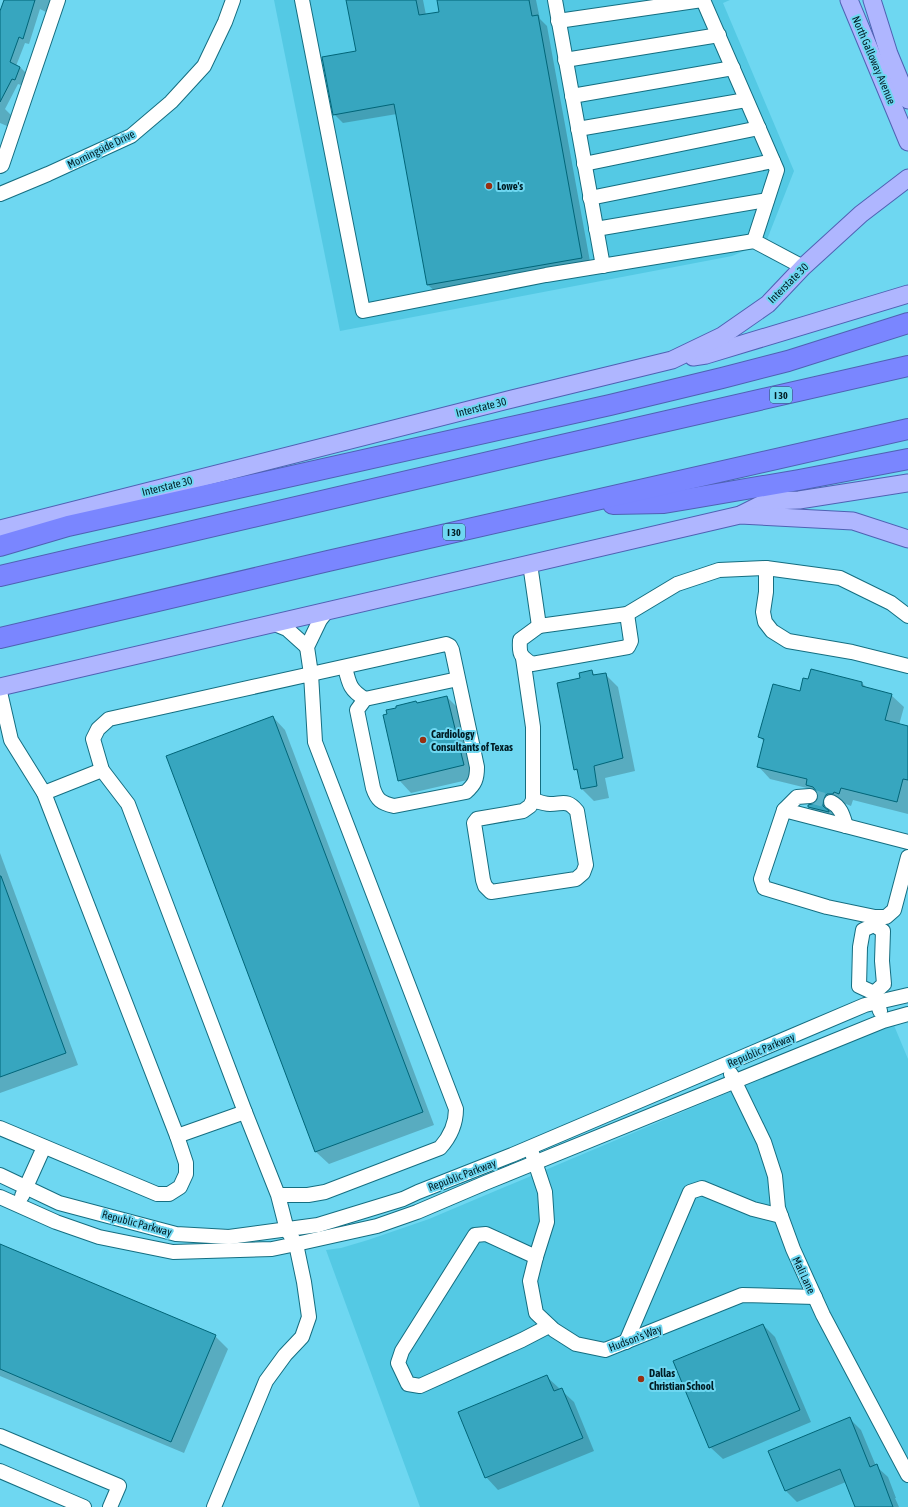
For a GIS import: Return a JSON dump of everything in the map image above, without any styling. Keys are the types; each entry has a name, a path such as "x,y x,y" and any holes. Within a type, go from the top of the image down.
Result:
{"highway":[{"path":"0,546 76,524 729,377 788,362 908,323"},
{"name":"I 30","path":"0,576 903,366"},
{"name":"I 30","path":"0,638 908,428"},
{"path":"569,506 664,503 908,460"}],"main road":[{"name":"North Galloway Avenue","path":"849,0 908,142"},
{"name":"North Galloway Avenue","path":"872,0 889,54 908,100"},
{"name":"Interstate 30","path":"0,528 672,360 722,336 768,304 803,267 861,214 908,178"},
{"path":"672,360 706,355 908,294"},
{"path":"0,687 740,515 768,502 799,500 908,483"},
{"path":"740,515 853,521 908,539"}],"street":[{"path":"0,166 2,165 58,0"},
{"name":"Morningside Drive","path":"0,194 131,136 172,102 204,66 225,22 233,0"},
{"path":"302,0 363,311 546,275 754,241 803,267"},
{"path":"554,0 603,266"},
{"path":"558,21 703,0 777,170 754,241"},
{"path":"565,60 718,35"},
{"path":"572,96 732,68"},
{"path":"578,129 746,100"},
{"path":"584,164 759,128"},
{"path":"590,198 773,161"},
{"path":"596,229 767,200"},
{"path":"530,564 539,626"},
{"path":"766,568 766,592 763,612 765,622 772,631 788,641 852,652 908,666"},
{"path":"533,800 549,804 564,802 572,805 577,811 586,865 583,874 576,879 491,892 485,886 483,880 474,823 477,819 523,811 530,806 533,800 533,727 523,658 520,651 520,640 539,626 627,614 677,584 719,570 766,568 840,578 891,603 908,616"},
{"path":"278,1195 308,1195 326,1192 440,1148 447,1141 456,1118 454,1102 315,742 307,648 320,620 327,611"},
{"path":"523,658 532,664 628,647 631,641 627,614"},
{"path":"275,624 288,629 307,648"},
{"path":"214,1507 266,1381 285,1354 302,1337 309,1317 304,1282 296,1244 287,1230 278,1195 244,1112 128,804 102,770 93,739 98,728 109,719 446,644 450,646 452,650 458,678 477,767 477,778 474,785 466,792 394,806 385,804 376,798 357,710 365,699 458,678"},
{"path":"345,667 349,685 355,693 365,699"},
{"path":"0,692 5,741 44,793 177,1136 186,1163 186,1174 180,1187 169,1194 157,1194 0,1128"},
{"path":"44,793 102,770"},
{"path":"810,796 796,797 784,810 761,879 764,888 874,921 883,931 882,961 884,984 876,998"},
{"path":"831,802 842,813 846,826"},
{"path":"784,810 908,842"},
{"path":"883,1020 876,998 859,986 860,947 863,930 874,921 886,917 894,910 908,857"},
{"name":"Republic Parkway","path":"0,1175 59,1203 176,1234 229,1237 318,1225 403,1199 530,1148 865,1006 876,998 908,995"},
{"name":"Republic Parkway","path":"0,1197 56,1222 99,1237 173,1252 272,1249 377,1226 417,1212 535,1162 883,1020 908,1014"},
{"name":"Mali Lane","path":"726,1065 764,1142 775,1176 778,1208 793,1249 823,1315 908,1475"},
{"path":"177,1136 244,1112"},
{"path":"18,1205 44,1147"},
{"name":"Hudson's Way","path":"530,1148 546,1192 547,1222 530,1281 536,1313 554,1330 576,1344 605,1350 742,1295 815,1297"},
{"path":"626,1342 690,1192 702,1188 753,1209 781,1216"},
{"path":"536,1257 486,1234 475,1235 402,1351 398,1363 408,1384 420,1386 522,1340 549,1326"},
{"path":"0,1436 119,1486 110,1507"},
{"path":"0,1471 84,1507"}],"shaded area":[{"path":"274,0 730,0 723,3 794,171 766,242 732,256 340,331"},
{"name":"Dallas Christian School","path":"893,1023 908,1059 908,1507 420,1507 326,1250 341,1248 368,1240 429,1219"}],"building":[{"path":"4,0 35,0 23,39 19,37 10,62 20,67 15,80 12,79 0,102 0,11"},
{"name":"Lowe's","path":"346,0 416,0 419,15 439,12 437,0 529,0 532,16 538,15 582,258 427,285 394,104 333,115 322,57 356,51"},
{"path":"811,669 862,682 862,686 892,694 885,720 908,726 908,780 903,779 897,802 841,788 839,794 834,792 833,794 827,794 824,798 823,806 829,812 808,807 808,805 815,803 818,796 813,787 806,785 807,779 757,767 764,739 758,737 773,684 800,691 803,678 808,679"},
{"path":"592,670 593,675 606,673 623,758 594,766 597,786 581,789 577,769 574,770 557,683 580,678 579,673"},
{"name":"Cardiology Consultants of Texas","path":"447,696 464,765 398,781 383,715 387,714 386,710 396,708 396,706"},
{"path":"273,716 423,1112 315,1152 166,756"},
{"path":"0,876 66,1053 0,1077"},
{"path":"0,1244 216,1335 171,1442 0,1369"},
{"path":"763,1324 800,1410 709,1448 673,1361"},
{"path":"547,1375 554,1391 562,1388 583,1438 485,1478 458,1412"},
{"path":"850,1417 870,1467 877,1464 893,1507 855,1507 840,1469 785,1491 768,1451"}],"tunnel":[{"path":"810,796 831,802"}],"place":[{"name":"Lowe's","path":"489,186"},
{"name":"Cardiology Consultants of Texas","path":"423,740"},
{"name":"Dallas Christian School","path":"641,1379"}]}
